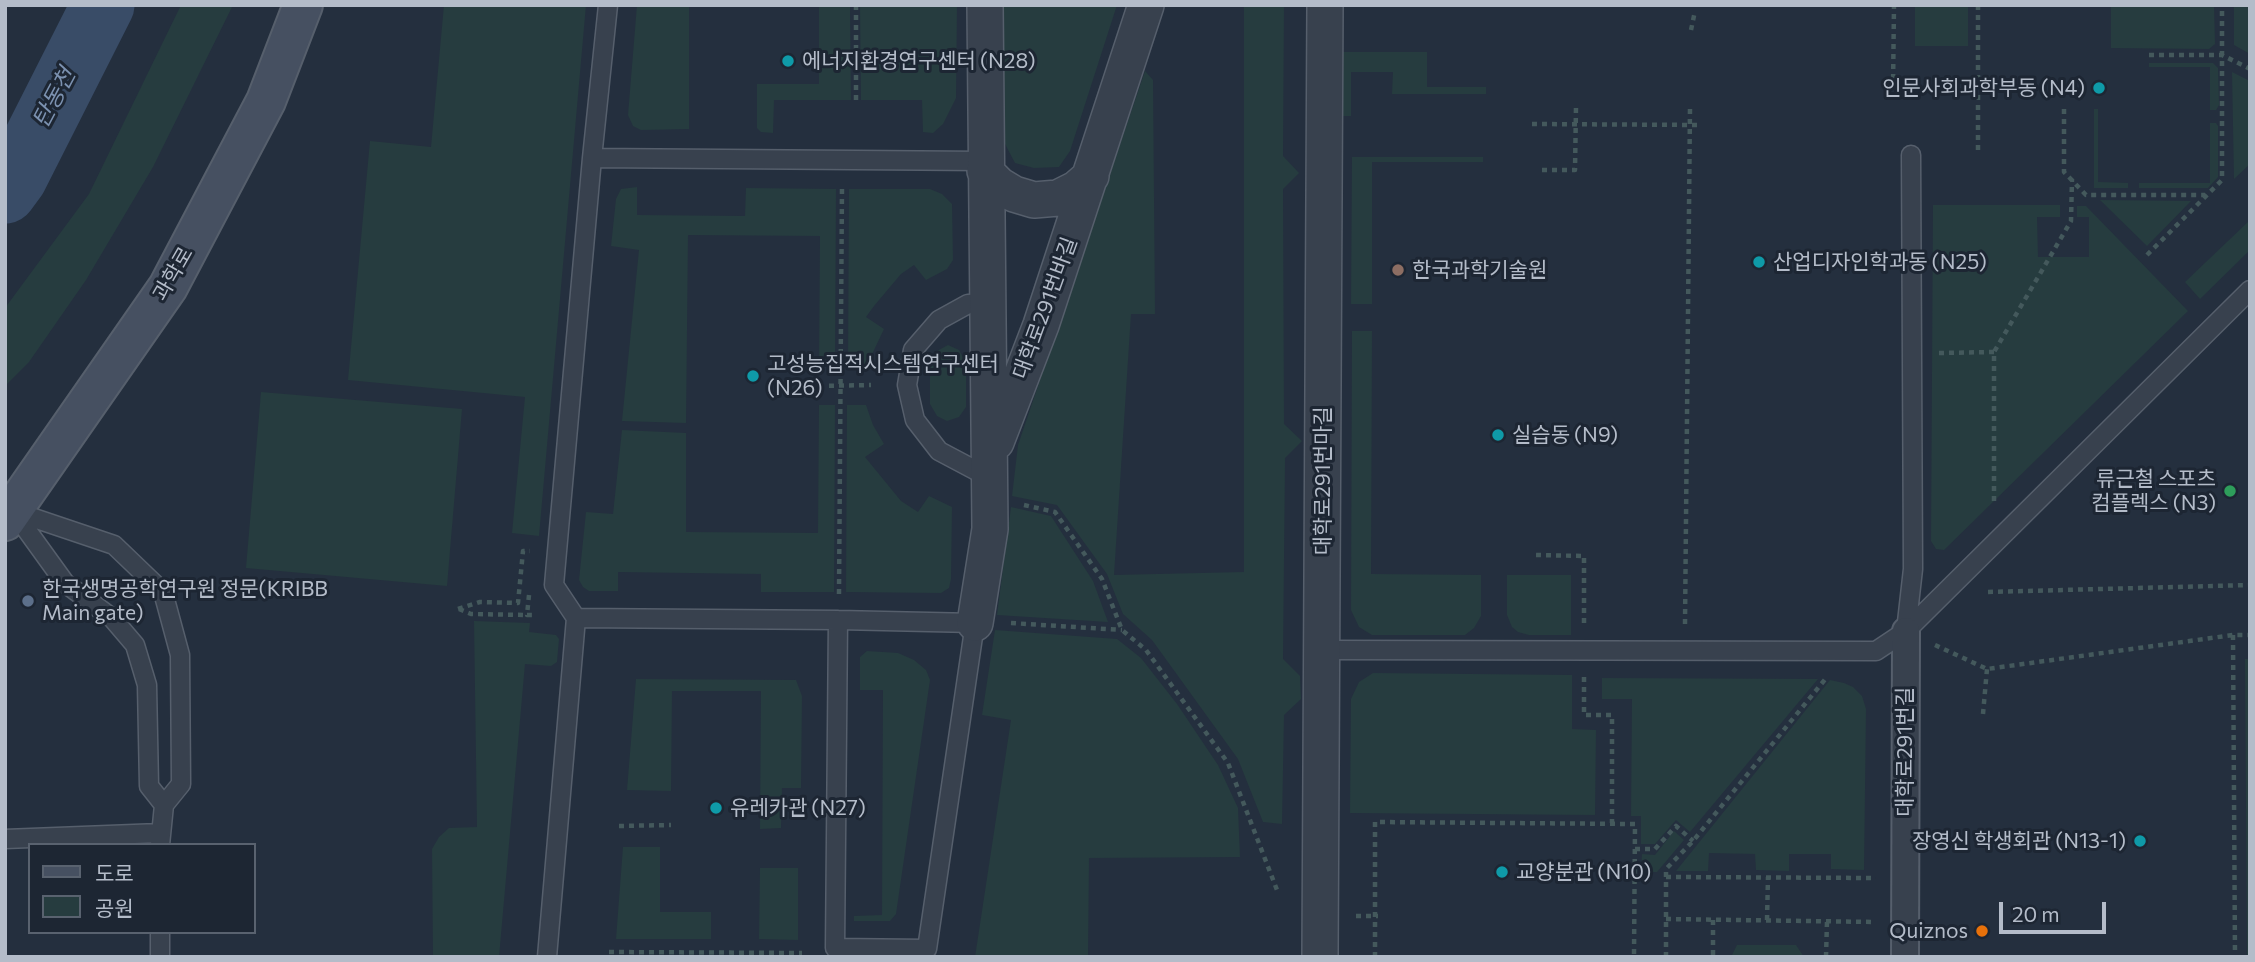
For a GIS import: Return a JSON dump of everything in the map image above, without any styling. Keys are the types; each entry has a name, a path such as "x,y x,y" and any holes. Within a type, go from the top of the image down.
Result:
{"main road":[{"name":"과학로","path":"9,516 168,287 266,101 303,5"}],"street":[{"name":"대학로291번바길","path":"985,5 990,468"},
{"name":"대학로291번바길","path":"990,468 1041,326 1146,5"},
{"name":"대학로291번마길","path":"1320,957 1325,5"},
{"path":"985,166 999,185 1014,194 1034,200 1058,198 1076,189 1091,176"},
{"path":"990,468 992,623"},
{"name":"대학로291번길","path":"1905,957 1906,631"}],"lane":[{"path":"547,957 576,618 554,586 608,5"},
{"path":"1906,631 1913,569 1911,155"},
{"path":"592,158 985,166"},
{"path":"1322,650 1876,651 1906,631 2250,290"},
{"path":"988,303 968,304 939,320 913,350 907,385 915,420 939,451 990,468"},
{"path":"9,516 65,583 113,618 135,645 147,685 149,786 164,804"},
{"path":"5,839 160,839 164,804 181,785 180,655 163,592 114,545 9,516"},
{"path":"576,618 838,620 992,623 927,949 835,948 838,620"},
{"path":"160,934 160,957"}],"path":[{"path":"856,5 856,104"},
{"path":"1893,89 1894,5"},
{"path":"1978,5 1978,155"},
{"path":"2147,255 2222,180 2222,5"},
{"path":"1691,30 1695,11"},
{"path":"2150,55 2222,55 2250,69"},
{"path":"1542,170 1575,170 1576,106"},
{"path":"1685,624 1690,107"},
{"path":"2064,109 2064,172 2086,195 2206,195"},
{"path":"1532,124 1701,125"},
{"path":"2054,155 2064,155"},
{"path":"1994,500 1994,352 2071,221 2072,179"},
{"path":"839,598 842,184"},
{"path":"1932,353 1994,352"},
{"path":"819,386 871,385"},
{"path":"1023,504 1055,512 1102,579 1122,630 1146,650 1228,764 1277,890"},
{"path":"1536,555 1584,556 1584,624"},
{"path":"1988,592 2250,585"},
{"path":"519,603 480,602 458,609 471,614 527,615"},
{"path":"992,623 1122,630"},
{"path":"1906,631 1987,669 2233,635 2250,635"},
{"path":"2233,635 2235,957"},
{"path":"1666,957 1666,869 1693,841 1848,651"},
{"path":"1983,714 1987,669"},
{"path":"1584,684 1584,715 1612,715 1612,823"},
{"path":"1375,957 1375,822 1635,824 1634,957"},
{"path":"619,825 671,825"},
{"path":"1635,849 1655,849 1676,826 1693,841"},
{"path":"1666,877 1905,877"},
{"path":"1767,920 1768,877"},
{"path":"1362,916 1376,916"},
{"path":"1666,919 1849,921"},
{"path":"1713,919 1713,957"},
{"path":"1826,957 1827,921"},
{"path":"609,953 802,953"}],"green space":[{"path":"181,5 233,5 153,167 86,280 29,362 5,386 5,308 89,194"},
{"path":"444,5 586,5 539,536 512,533 525,397 348,380 370,141 431,147"},
{"path":"637,5 689,5 689,129 641,130 633,126 628,115"},
{"path":"819,5 850,5 851,100 774,100 773,133 761,132 757,128 757,84 819,84"},
{"path":"860,5 957,5 956,98 943,124 933,133 923,132 922,100 861,100"},
{"path":"1004,5 1117,5 1070,151 1059,167 1034,168 1015,163 1004,142"},
{"path":"1244,5 1284,5 1283,156 1299,173 1283,189 1284,424 1302,441 1285,458 1283,659 1300,676 1301,699 1284,715 1282,824 1263,822 1238,759 1152,640 1123,614 1107,574 1057,505 1012,496 1018,445 1145,71 1153,80 1155,314 1131,314 1114,575 1244,572"},
{"path":"1915,5 1968,5 1968,46 1915,46"},
{"path":"2111,5 2214,5 2215,44 2209,49 2111,48"},
{"path":"2234,5 2250,5 2250,54 2234,45"},
{"path":"1342,52 1427,52 1427,87 1486,87 1486,94 1392,94 1393,72 1351,72 1351,116 1342,116"},
{"path":"2149,63 2213,63 2218,68 2219,105 2216,110 2210,110 2210,67 2149,67"},
{"path":"2232,72 2250,81 2250,164 2234,179"},
{"path":"2094,109 2098,109 2098,182 2128,183 2128,188 2094,188"},
{"path":"2210,123 2216,123 2218,126 2218,177 2208,188 2139,188 2139,183 2210,183"},
{"path":"1352,157 1483,157 1483,162 1372,162 1372,304 1351,304"},
{"path":"637,187 637,215 745,216 746,188 836,189 835,366 819,366 820,236 688,235 686,423 622,421 639,250 611,246 616,199 621,189"},
{"path":"849,189 930,189 942,194 952,204 953,260 947,269 926,280 914,265 901,274 874,306 866,317 884,329 866,367 848,366"},
{"path":"2101,200 2191,201 2147,246"},
{"path":"1933,205 2060,205 2060,217 2037,217 2038,257 2089,257 2089,217 2077,217 2077,206 2086,206 2188,311 1944,550 1936,549 1931,541"},
{"path":"2250,220 2250,250 2200,299 2185,282"},
{"path":"1352,331 1372,331 1371,574 1481,575 1481,616 1474,628 1465,635 1372,635 1359,627 1351,610"},
{"path":"948,345 959,350 966,363 966,407 959,417 947,421 937,416 930,404 930,364 937,351"},
{"path":"261,392 462,409 447,586 246,568"},
{"path":"819,405 835,405 834,592 761,592 761,574 618,572 618,591 589,591 583,587 579,580 586,512 613,514 622,430 686,433 686,532 818,533"},
{"path":"847,405 866,405 884,444 865,457 901,501 918,512 929,496 952,507 951,579 949,588 941,593 846,592"},
{"path":"1011,507 1051,516 1093,581 1108,622 997,615"},
{"path":"1507,575 1571,575 1571,635 1529,635 1512,627 1507,615"},
{"path":"474,621 530,623 529,632 556,635 559,639 557,662 551,666 525,664 499,957 433,957 432,849 439,837 449,828 477,827"},
{"path":"995,630 1117,639 1141,658 1177,704 1218,765 1238,808 1240,857 1089,858 1088,957 975,957 1011,720 982,715"},
{"path":"867,651 898,653 914,660 926,670 930,680 896,914 890,921 854,921 854,916 882,915 883,690 860,690 860,657"},
{"path":"2245,659 2250,659 2250,957 2247,957"},
{"path":"1373,673 1572,675 1572,729 1596,730 1595,815 1350,813 1351,699 1359,682"},
{"path":"1602,678 1818,679 1690,832 1676,820 1655,844 1641,844 1641,816 1631,816 1632,699 1602,699"},
{"path":"636,679 796,680 802,696 801,788 782,788 781,828 760,829 761,691 672,691 671,791 627,790"},
{"path":"1830,680 1853,687 1862,696 1866,709 1864,870 1831,869 1831,854 1789,854 1789,871 1756,870 1755,854 1709,853 1708,871 1676,871"},
{"path":"1674,831 1684,840 1657,872 1641,872 1642,854 1655,855"},
{"path":"623,847 660,847 660,912 711,912 711,939 616,939"},
{"path":"760,868 798,868 798,940 759,939"},
{"path":"1737,945 1796,945 1804,957 1731,957"}],"waterway":[{"name":"탄동천","path":"5,192 16,177 103,5"}],"place":[{"name":"에너지환경연구센터 (N28)","path":"788,61"},
{"name":"인문사회과학부동 (N4)","path":"2099,88"},
{"name":"산업디자인학과동 (N25)","path":"1759,262"},
{"name":"한국과학기술원","path":"1398,270"},
{"name":"고성능집적시스템연구센터 (N26)","path":"753,376"},
{"name":"실습동 (N9)","path":"1498,435"},
{"name":"류근철 스포츠 컴플렉스 (N3)","path":"2230,491"},
{"name":"한국생명공학연구원 정문(KRIBB Main gate)","path":"28,601"},
{"name":"유레카관 (N27)","path":"716,808"},
{"name":"장영신 학생회관 (N13-1)","path":"2140,841"},
{"name":"교양분관 (N10)","path":"1502,872"},
{"name":"Quiznos","path":"1982,931"}]}
